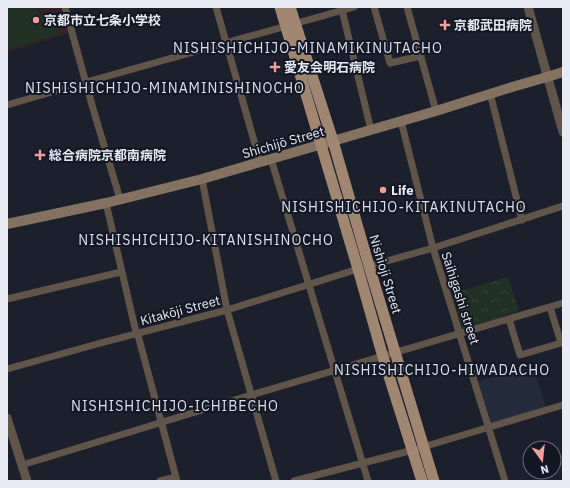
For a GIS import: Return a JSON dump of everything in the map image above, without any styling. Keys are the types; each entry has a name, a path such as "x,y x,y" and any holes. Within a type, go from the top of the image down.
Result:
{"main road":[{"name":"Nishioji Street","path":"280,7 291,25 333,141 364,267 383,357 418,448 434,481"},
{"name":"Nishioji Street","path":"290,7 291,25 322,145 395,353 418,448 422,481"},
{"name":"Shichijō Street","path":"7,224 106,203 202,179 322,145 563,72"}],"street":[{"path":"65,7 85,82 120,199"},
{"path":"216,7 260,162"},
{"path":"7,105 354,7"},
{"path":"374,7 390,63 421,56"},
{"path":"407,7 436,111"},
{"path":"528,7 563,132"},
{"path":"342,10 371,130"},
{"path":"490,94 522,220"},
{"name":"Saihigashi street","path":"401,121 433,248 505,481"},
{"path":"271,159 368,481"},
{"path":"202,179 227,310 276,481"},
{"path":"106,203 135,328 177,479 160,481"},
{"name":"Kitakōji Street","path":"7,370 97,344 227,310 364,267 433,248 563,206"},
{"path":"7,299 121,272"},
{"path":"22,465 251,395 563,303"},
{"path":"509,319 520,355 561,343 550,307"},
{"path":"294,481 418,448 563,405"},
{"path":"7,418 27,481"}],"shaded area":[{"name":"京都市立七条小学校","path":"7,7 61,7 69,33 7,52"},
{"path":"533,366 546,408 493,424 489,421 477,382"}],"green space":[{"name":"京都市立七条小学校","path":"7,7 36,7 40,15 54,11 59,34 7,50"},
{"path":"508,277 519,311 464,329 460,327 451,294"}],"place":[{"name":"京都市立七条小学校","path":"36,20"},
{"name":"京都武田病院","path":"445,25"},
{"name":"愛友会明石病院","path":"275,67"},
{"name":"総合病院京都南病院","path":"40,155"},
{"name":"Life","path":"383,190"}],"district":[{"name":"NISHISHICHIJO-MINAMIKINUTACHO","path":"308,48"},
{"name":"NISHISHICHIJO-MINAMINISHINOCHO","path":"165,88"},
{"name":"NISHISHICHIJO-KITAKINUTACHO","path":"404,207"},
{"name":"NISHISHICHIJO-KITANISHINOCHO","path":"206,240"},
{"name":"NISHISHICHIJO-HIWADACHO","path":"442,370"},
{"name":"NISHISHICHIJO-ICHIBECHO","path":"175,406"}]}
